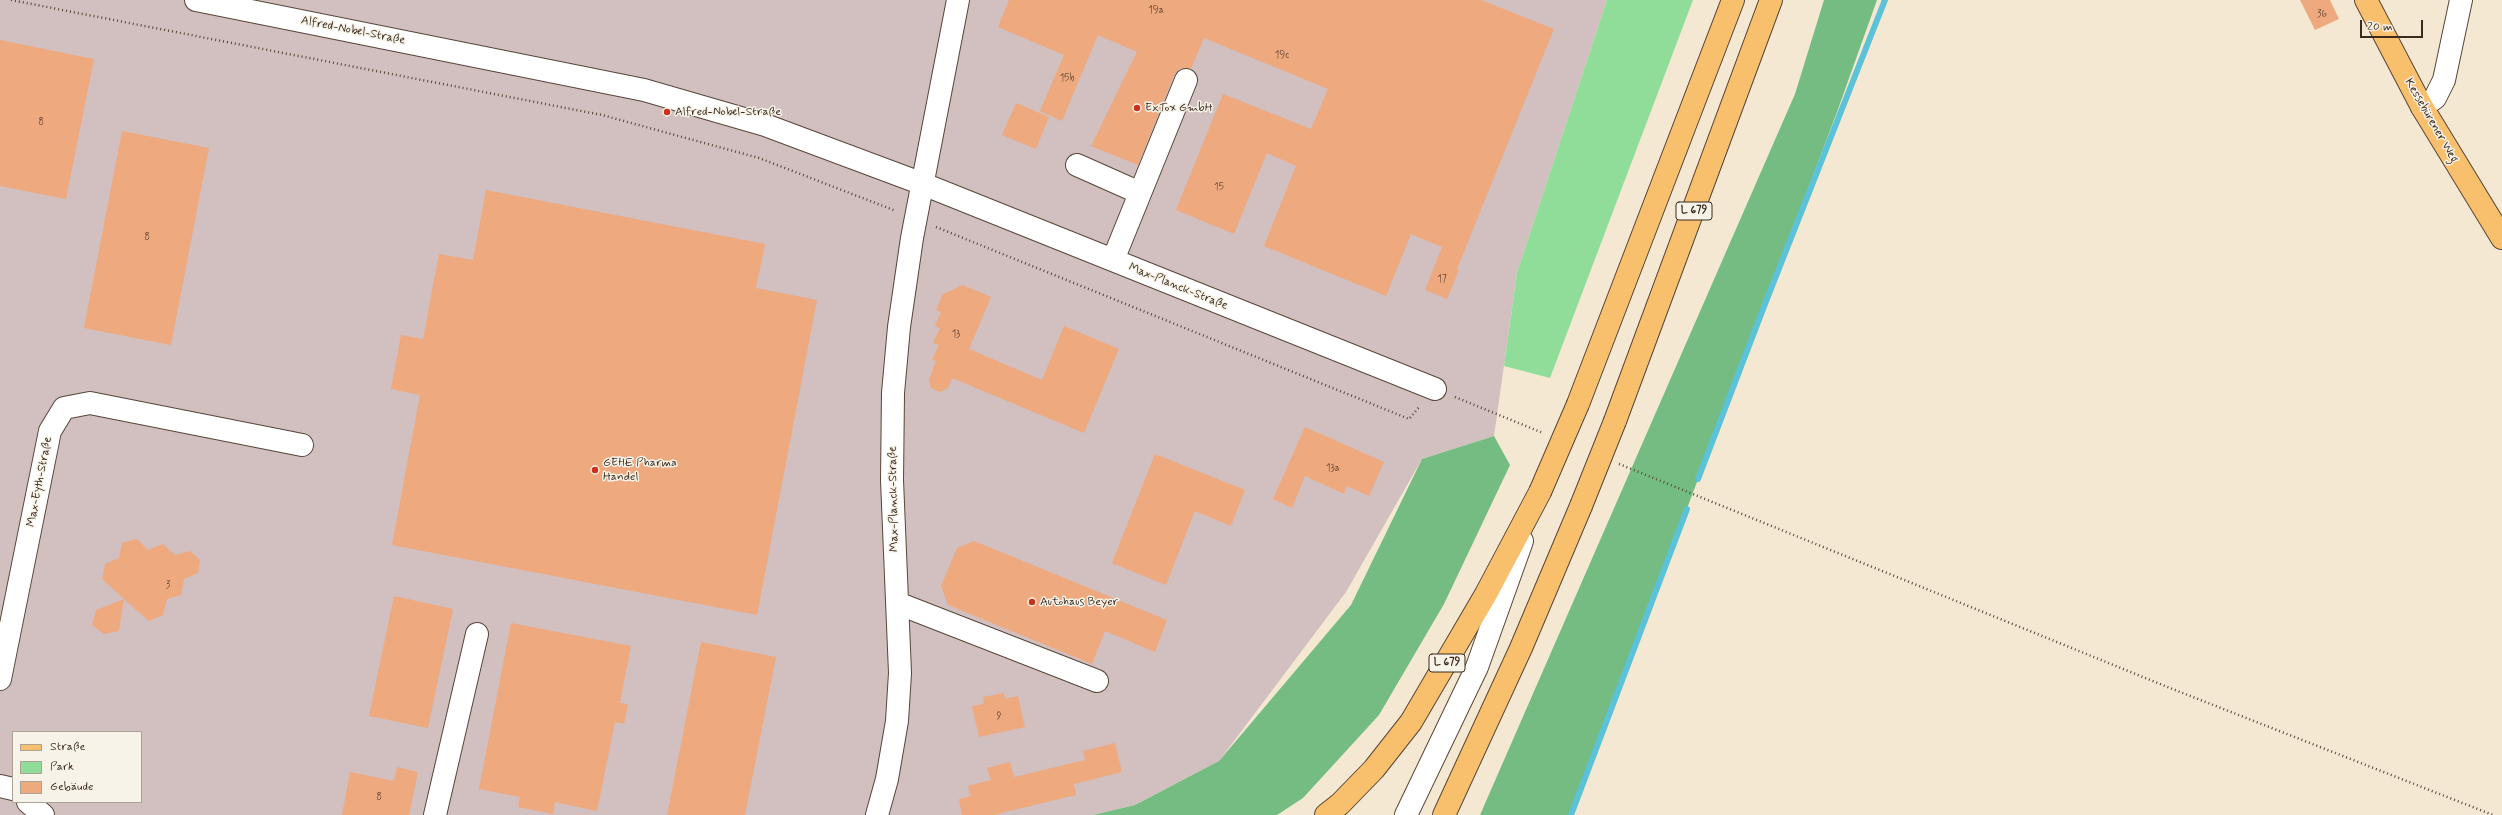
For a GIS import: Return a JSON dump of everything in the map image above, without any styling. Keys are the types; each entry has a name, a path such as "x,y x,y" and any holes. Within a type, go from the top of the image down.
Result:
{"main road":[{"name":"L 679","path":"1326,815 1340,804 1374,769 1410,722 1482,601 1539,493 1578,404 1733,0"},
{"name":"L 679","path":"1444,815 1521,648 1581,506 1615,421 1771,0"},
{"name":"Kessebürener Weg","path":"2366,0 2422,107 2502,238"}],"street":[{"name":"Alfred-Nobel-Straße","path":"196,0 644,90 765,125 923,184"},
{"name":"Max-Planck-Straße","path":"877,815 887,779 897,721 900,673 892,480 893,393 899,327 916,218 958,0"},
{"path":"2422,107 2435,98 2444,80 2461,0"},
{"path":"1113,260 1186,80"},
{"path":"1077,165 1140,193"},
{"name":"Max-Planck-Straße","path":"923,184 1435,389"},
{"name":"Max-Eyth-Straße","path":"0,679 50,431 64,408 90,403 302,445"},
{"path":"1406,815 1477,667 1539,493"},
{"path":"897,603 1097,681"},
{"path":"435,815 476,634"},
{"path":"0,786 12,789"},
{"path":"29,803 43,815"}],"path":[{"path":"11,0 602,115 759,158 916,218 1409,419 1435,389 1512,420"},
{"path":"1639,472 2170,688 2493,815"}],"shaded area":[{"path":"0,0 1607,0 1517,273 1494,436 1422,459 1346,592 1219,761 1135,805 1093,815 0,815"}],"green space":[{"path":"1607,0 1693,0 1550,378 1504,366 1517,273"},
{"path":"1824,0 1877,0 1837,112 1571,815 1480,815 1795,94"},
{"path":"1494,436 1510,465 1444,604 1379,715 1303,798 1277,815 1093,815 1135,805 1219,761 1351,605 1422,459"}],"building":[{"path":"1009,0 1481,0 1554,29 1457,269 1459,270 1447,299 1425,290 1442,247 1411,234 1386,296 1264,246 1296,166 1267,153 1234,234 1176,210 1223,94 1311,129 1328,89 1204,38 1191,69 1180,68 1174,75 1138,165 1091,146 1137,52 1098,35 1062,121 1040,111 1064,55 998,27"},
{"path":"2300,0 2330,0 2339,19 2315,30"},
{"path":"0,40 94,59 66,199 0,186"},
{"path":"1016,103 1049,117 1036,149 1002,135"},
{"path":"122,131 209,148 171,345 84,328"},
{"name":"GEHE Pharma Handel","path":"486,190 765,244 756,288 817,300 757,615 392,545 420,395 391,389 401,335 423,339 439,254 473,260"},
{"path":"963,285 991,297 969,349 1042,380 1064,326 1119,349 1084,433 952,378 948,388 940,392 931,388 929,380 936,361 932,360 939,345 933,343 940,328 935,326 941,312 936,310 943,294"},
{"path":"1305,427 1384,462 1369,496 1347,486 1344,494 1305,476 1292,508 1273,499"},
{"path":"1155,454 1245,490 1231,526 1195,511 1166,585 1112,563"},
{"path":"137,539 148,550 163,544 175,555 190,551 200,560 198,573 184,579 181,595 167,599 163,615 149,621 102,579 105,564 119,558 122,543"},
{"name":"Autohaus Beyer","path":"974,541 1167,620 1155,652 1105,631 1092,664 948,605 941,586 957,548"},
{"path":"394,596 453,609 428,728 369,716"},
{"path":"124,599 119,631 104,634 92,625 96,610"},
{"path":"511,623 631,646 620,703 628,704 624,724 615,722 597,811 555,802 553,814 518,807 520,797 479,789"},
{"path":"701,642 776,657 745,815 667,815"},
{"path":"1004,693 1005,699 1018,696 1025,727 979,737 972,706 984,704 983,697"},
{"path":"1115,743 1122,772 1074,784 1076,795 993,815 962,815 959,799 971,796 968,786 991,780 987,768 1010,762 1014,777 1085,760 1083,751"},
{"path":"397,767 418,772 409,815 342,815 350,772 394,781"}],"waterway":[{"path":"1698,479 1765,304 1885,0"},
{"path":"1571,815 1687,509"}],"place":[{"name":"ExTox GmbH","path":"1137,108"},
{"name":"Alfred-Nobel-Straße","path":"667,112"},
{"name":"GEHE Pharma Handel","path":"595,470"},
{"name":"Autohaus Beyer","path":"1032,602"}]}
